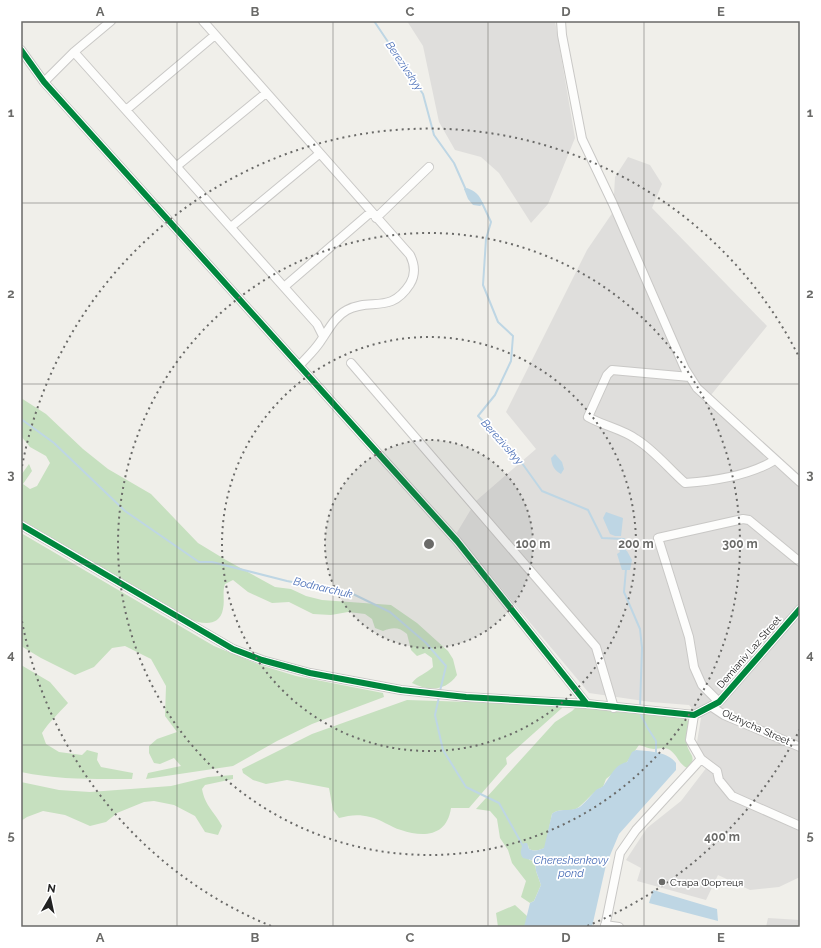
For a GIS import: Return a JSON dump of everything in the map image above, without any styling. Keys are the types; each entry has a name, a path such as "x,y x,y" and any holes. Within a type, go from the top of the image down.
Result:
{"street":[{"path":"44,82 74,52 111,21"},
{"path":"203,21 319,154 410,255 414,263 412,282 398,298 386,304 348,310 330,325 299,366"},
{"path":"561,21 562,35 582,139 613,204 685,369 697,388 774,460 800,482"},
{"path":"126,110 215,35"},
{"path":"21,50 44,82 457,541 587,704"},
{"path":"74,52 317,324 323,336"},
{"path":"177,166 266,93"},
{"path":"231,227 319,154"},
{"path":"284,287 373,215 429,167"},
{"path":"351,363 596,647 614,708"},
{"path":"690,377 612,370 607,375 588,417 637,439 685,484 713,481 764,466 774,460"},
{"path":"719,702 702,686 694,667 689,637 658,538 743,519 750,520 800,562"},
{"path":"21,525 200,631 262,660 310,673 401,690 587,704 614,708 694,715 690,740 701,759 717,771 719,780 732,796 800,826"},
{"name":"Demianiv Laz Street","path":"694,715 712,707 719,702 800,609"},
{"name":"Olzhycha Street","path":"712,707 724,715 800,747"},
{"path":"619,927 605,926 620,854 636,830 701,759"}],"shaded area":[{"path":"407,21 555,21 575,138 548,204 531,223 499,173 481,157 455,150 439,122 423,46"},
{"path":"628,157 650,165 662,184 652,208 767,326 711,395 800,475 800,877 779,887 750,890 718,875 706,900 637,881 641,868 626,860 647,828 681,801 707,767 697,742 701,718 689,705 651,702 589,693 456,534 476,501 536,449 506,412 587,250 613,212 615,177"},
{"path":"768,918 800,920 800,927 766,927"}],"green space":[{"path":"21,398 46,414 83,449 108,469 151,494 198,543 275,587 291,589 306,596 322,600 391,605 417,623 448,651 453,659 457,675 447,685 442,687 424,688 418,686 412,683 433,667 432,658 425,653 417,656 411,650 407,634 401,630 393,628 383,631 375,628 372,619 365,614 348,612 331,615 313,614 289,602 272,603 248,592 233,580 225,584 224,606 220,617 215,621 208,623 193,621 172,612 21,524 21,475 29,464 32,471 23,484 30,489 37,486 50,463 46,456 30,447 21,436"},
{"path":"21,533 214,646 260,665 296,676 383,693 384,697 312,724 277,741 233,766 146,779 148,773 181,766 174,758 160,764 154,763 149,753 149,746 157,739 177,732 165,716 166,686 151,659 125,646 112,648 94,667 75,675 21,646"},
{"path":"21,665 50,682 68,703 42,733 46,744 59,752 82,755 87,750 98,753 97,760 101,767 133,773 132,779 63,778 21,772"},
{"path":"407,700 562,705 562,708 506,758 507,764 469,808 451,808 449,817 445,824 439,829 426,834 418,834 397,829 378,819 362,815 339,818 333,810 329,788 287,780 266,784 253,780 243,773 242,769 312,734"},
{"path":"577,706 685,718 690,723 686,743 693,759 687,768 668,749 652,749 639,745 627,762 606,779 603,787 596,791 580,806 576,809 554,812 552,814 545,848 533,850 529,849 528,845 529,860 535,861 536,871 541,885 534,901 530,903 521,897 526,881 512,863 508,850 500,838 497,819 490,811 476,809 555,722"},
{"path":"233,775 233,779 205,785 202,789 205,800 222,826 218,835 205,832 195,816 174,805 154,801 144,802 117,813 106,822 90,826 65,815 43,811 21,821 21,782 59,790 90,792 171,786 208,777"},
{"path":"515,905 527,916 527,927 498,927 496,913"}],"water":[{"path":"467,188 477,194 483,204 480,206 473,205 468,199 464,189"},
{"path":"555,454 562,462 564,469 561,474 554,468 552,463 551,458"},
{"path":"606,512 623,518 621,536 610,534 603,518"},
{"path":"622,548 627,551 632,560 630,570 622,570 617,554 620,552 619,549"},
{"name":"Chereshenkovy pond","path":"636,750 664,754 668,756 676,763 676,770 619,834 606,865 592,927 524,927 530,903 534,901 541,885 536,871 535,861 523,858 521,854 524,843 527,843 529,849 531,850 544,848 552,814 558,811 574,809 581,806 596,790 603,786 616,768 627,762 632,752"},
{"path":"653,890 717,909 718,921 649,903"}],"waterway":[{"name":"Berezivskyy","path":"374,21 423,94 434,135 454,163 466,190"},
{"name":"Berezivskyy","path":"482,203 491,222 486,239 483,285 498,322 513,336 511,361 495,395 478,416 514,452 542,491 588,510 602,538 624,539 625,552"},
{"name":"Bodnarchuk","path":"21,419 54,443 125,511 199,562 212,562 287,581 353,594 390,612 426,643 446,666 440,691"},
{"name":"Berezivskyy","path":"626,569 624,592 640,629 642,648 640,708"},
{"name":"Bodnarchuk","path":"439,697 435,715 443,750 466,787 499,803 523,846"},
{"name":"Berezivskyy","path":"640,713 656,741 656,753"}],"cycle path":[{"path":"21,50 44,82 457,541 587,704"},
{"path":"21,525 233,649 262,660 310,673 401,690 466,697 587,704 694,715 719,702 800,609"}],"place":[{"name":"Стара Фортеця","path":"662,882"}]}
